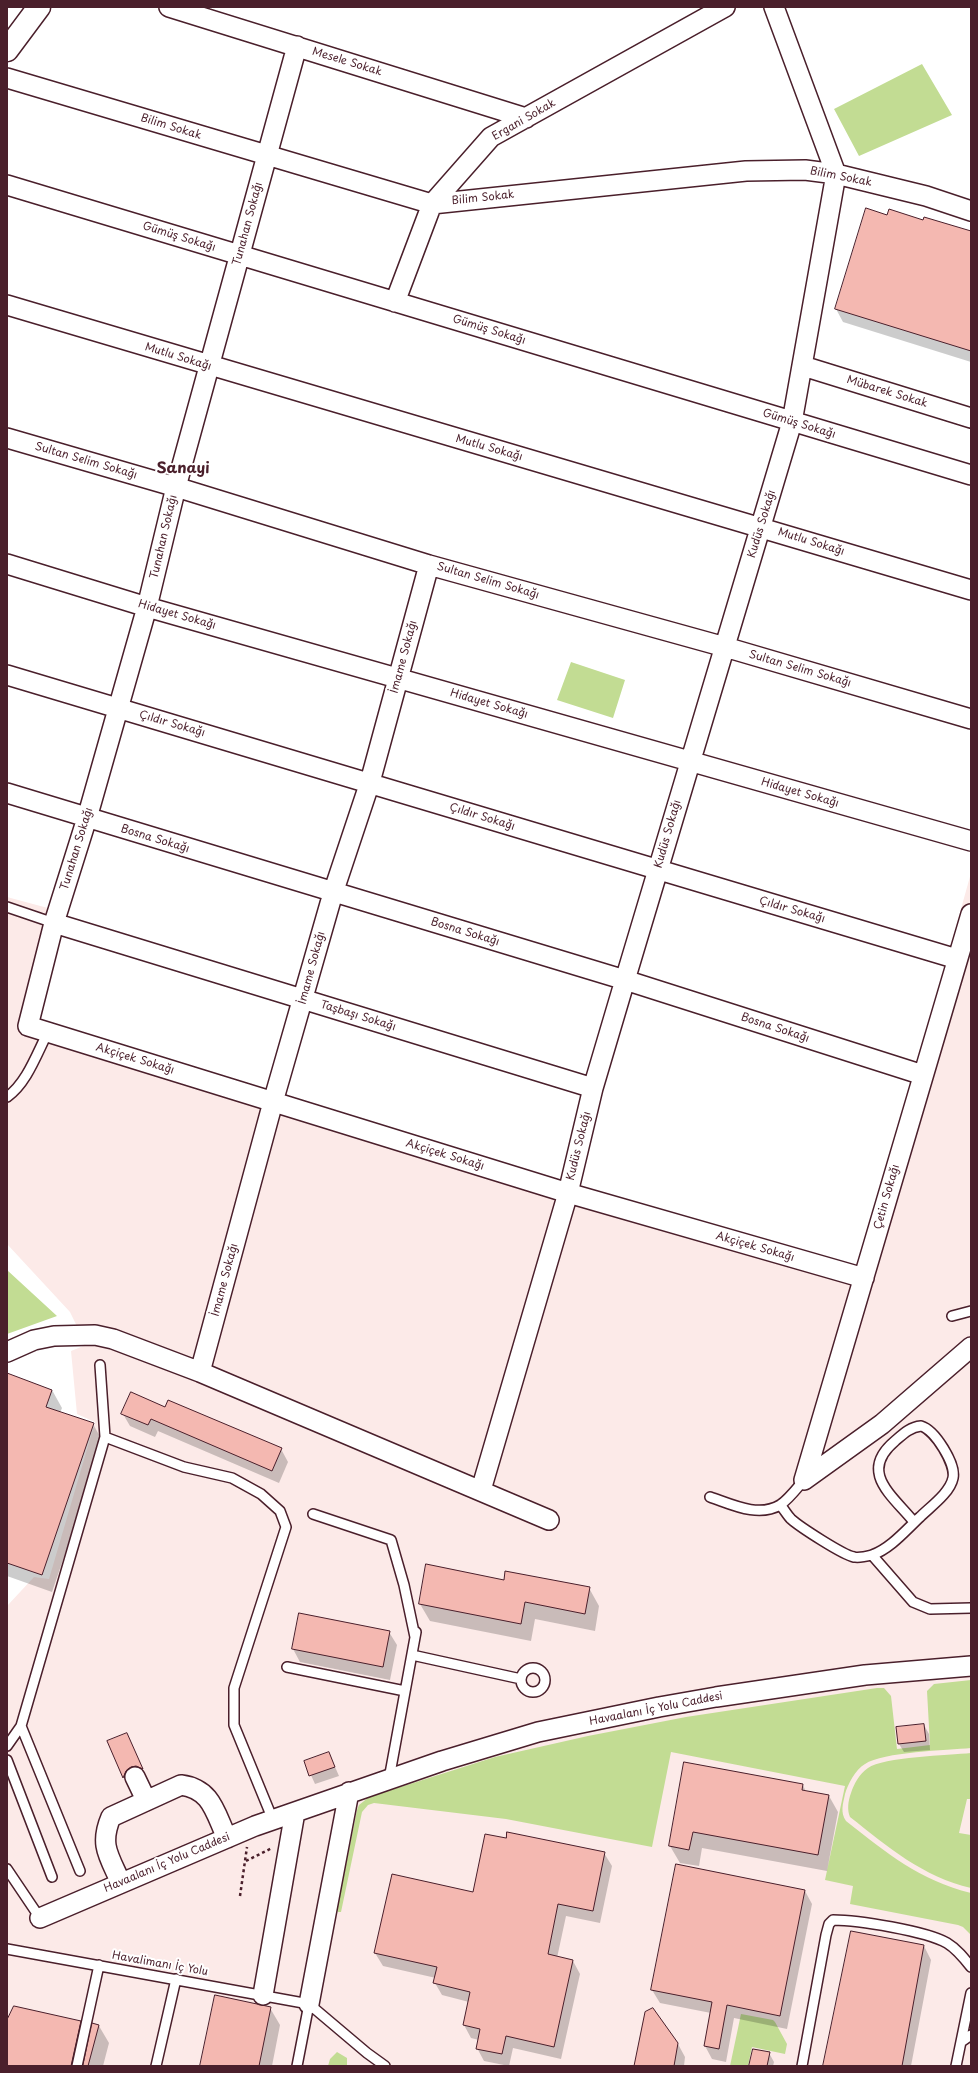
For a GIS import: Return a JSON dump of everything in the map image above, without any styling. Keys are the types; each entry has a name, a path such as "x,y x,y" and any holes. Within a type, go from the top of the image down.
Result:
{"street":[{"path":"7,50 39,7"},
{"name":"Mesele Sokak","path":"169,7 526,118"},
{"name":"Ergani Sokak","path":"394,302 432,204 491,137 724,7"},
{"path":"774,7 836,174"},
{"name":"Tunahan Sokağı","path":"28,1026 54,923 87,818 148,607 176,487 297,46"},
{"name":"Bilim Sokak","path":"7,78 432,204 746,171 805,170 836,174 926,196 971,211"},
{"name":"Kudüs Sokağı","path":"481,1490 568,1193 594,1088 625,980 792,422 836,174"},
{"name":"Gümüş Sokağı","path":"7,185 971,475"},
{"name":"Mutlu Sokağı","path":"7,305 209,366 761,527 971,590"},
{"name":"Mübarek Sokak","path":"803,366 971,418"},
{"name":"Sultan Selim Sokağı","path":"7,438 176,487 429,565 725,647 971,719"},
{"name":"Hidayet Sokağı","path":"7,564 148,607 971,841"},
{"name":"İmame Sokağı","path":"200,1372 273,1102 304,999 333,893 370,782 429,565"},
{"name":"Çıldır Sokağı","path":"7,675 370,782 658,871 957,959"},
{"name":"Bosna Sokağı","path":"7,793 333,893 625,980 923,1075"},
{"name":"Çetin Sokağı","path":"804,1480 971,914"},
{"name":"Taşbaşı Sokağı","path":"54,923 594,1088"},
{"name":"Akçiçek Sokağı","path":"28,1026 568,1193 864,1278"},
{"path":"7,1352 34,1340 54,1336 95,1335 113,1339 200,1372 549,1520"},
{"path":"804,1480 882,1424 971,1347"},
{"name":"Havaalanı İç Yolu Caddesi","path":"40,1918 226,1838 273,1820 389,1778 490,1745 538,1732 652,1708 865,1675 971,1666"},
{"path":"135,1777 146,1800"},
{"path":"121,1883 108,1852 105,1831 111,1817 181,1784 192,1786 208,1797 226,1838"},
{"path":"309,2004 350,1792"},
{"path":"263,1995 295,1812"}],"lane":[{"path":"7,907 54,923"},
{"path":"7,1097 18,1087 29,1070 48,1032"},
{"path":"952,1316 971,1310"},
{"path":"7,1746 21,1726 105,1437 100,1365"},
{"path":"780,1504 790,1519 818,1538 854,1557 872,1555 889,1545 914,1522 947,1490 954,1476 951,1463 934,1434 930,1430 921,1426 910,1428 887,1448 878,1465 878,1478 914,1522"},
{"path":"105,1437 184,1467 232,1478 261,1494 280,1511 286,1527 234,1688 234,1725 273,1820"},
{"path":"710,1497 747,1510 759,1510 780,1504 804,1480"},
{"path":"313,1514 391,1540 404,1585 415,1637"},
{"path":"872,1555 913,1602 930,1609 971,1608"},
{"path":"389,1778 417,1624"},
{"path":"412,1655 521,1679"},
{"path":"287,1667 405,1691"},
{"path":"21,1726 80,1871"},
{"path":"7,1760 52,1877"},
{"path":"7,1869 40,1918"},
{"path":"802,2066 826,1935 829,1924 833,1920 923,1933 956,1949 971,1967"},
{"name":"Havalimanı İç Yolu","path":"7,1949 309,2004"},
{"path":"77,2066 98,1965"},
{"path":"156,2066 176,1979"},
{"path":"956,2066 971,1993"},
{"path":"297,2066 309,2004 367,2053 385,2066"},
{"path":"961,2042 971,2036"}],"path":[{"path":"245,1861 290,1840"}],"shaded area":[{"path":"971,873 971,2066 7,2066 7,1606 34,1577 49,1579 95,1422 77,1414 71,1351 86,1345 70,1312 7,1244 7,897 59,911 30,1023 860,1270"}],"green space":[{"path":"922,64 952,115 859,156 834,109"},
{"path":"571,662 625,680 613,718 557,700"},
{"path":"7,1270 57,1316 7,1334"},
{"path":"971,1680 971,1748 900,1754 874,1760 865,1764 855,1773 850,1782 845,1794 842,1808 846,1821 904,1864 935,1881 971,1893 971,1935 963,1927 958,1925 850,1904 853,1886 825,1880 845,1786 671,1752 652,1847 506,1819 374,1803 368,1805 362,1812 341,1912 338,1912 337,1910 357,1810 359,1805 369,1797 495,1757 588,1736 686,1717 877,1688 884,1688 891,1696 897,1749 930,1745 927,1691 934,1684"},
{"path":"971,1753 971,1799 967,1799 959,1833 971,1835 971,1888 954,1883 922,1869 892,1850 850,1817 848,1805 852,1790 859,1776 868,1768 887,1761"},
{"path":"741,2014 773,2020 787,2044 785,2054 752,2047 748,2066 730,2066"},
{"path":"337,2052 347,2058 347,2066 328,2066 330,2059"}],"building":[{"path":"866,208 887,215 889,209 923,220 924,217 971,231 971,351 835,309"},
{"path":"7,1373 52,1390 46,1407 94,1423 42,1575 7,1563"},
{"path":"131,1392 165,1407 168,1400 282,1448 272,1471 151,1419 148,1425 121,1414"},
{"path":"426,1564 504,1580 505,1571 590,1587 585,1614 525,1602 521,1624 419,1604"},
{"path":"299,1613 390,1631 383,1667 292,1649"},
{"path":"924,1724 926,1741 898,1744 896,1727"},
{"path":"127,1733 143,1769 136,1766 131,1767 126,1771 123,1778 107,1741"},
{"path":"329,1752 335,1767 309,1776 304,1761"},
{"path":"684,1762 803,1784 802,1790 829,1795 818,1855 693,1832 689,1850 669,1846"},
{"path":"507,1832 605,1852 593,1911 558,1904 548,1954 573,1960 554,2047 506,2036 502,2054 476,2049 480,2029 463,2025 470,1992 433,1983 437,1967 374,1953 392,1874 473,1892 485,1834 506,1838"},
{"path":"676,1864 805,1890 780,2016 727,2005 719,2049 704,2046 712,2002 651,1990"},
{"path":"851,1931 924,1945 902,2066 823,2066"},
{"path":"215,1995 271,2007 259,2066 200,2066"},
{"path":"14,2006 81,2021 71,2066 7,2066 7,2020"},
{"path":"653,2008 678,2043 674,2066 634,2066 645,2012"},
{"path":"92,2023 99,2025 88,2066 83,2066"},
{"path":"753,2049 770,2052 767,2066 749,2066"}],"district":[{"name":"Sanayi","path":"183,469"}]}
